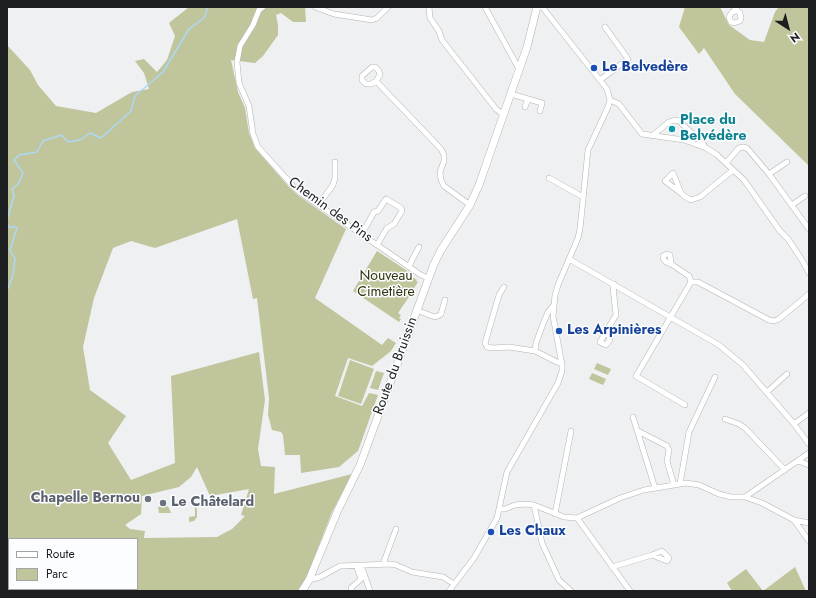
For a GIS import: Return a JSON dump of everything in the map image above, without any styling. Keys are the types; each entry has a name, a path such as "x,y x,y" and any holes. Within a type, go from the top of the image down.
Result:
{"street":[{"name":"Chemin des Pins","path":"263,7 240,46 236,62 239,83 248,106 253,134 258,147 293,186 377,245 428,278"},
{"path":"315,7 334,14 372,20 377,18 388,7"},
{"path":"429,7 430,18 439,31 442,40 496,109 504,115"},
{"path":"485,7 520,69"},
{"path":"449,591 474,558 498,516 507,472 558,383 562,371 553,316 553,306 558,285 578,238 588,150 610,100 607,89 541,7"},
{"name":"Route du Bruissin","path":"302,591 309,580 338,510 360,466 416,310 440,250 470,205 479,185 541,7"},
{"path":"600,80 628,59 605,27"},
{"path":"376,81 440,149 444,155 444,161 440,172 441,180 444,186 470,205"},
{"path":"511,94 542,104 540,110"},
{"path":"525,107 528,99"},
{"path":"610,100 619,104 642,134 684,140 706,148"},
{"path":"652,136 672,120 679,121 706,148 726,163 744,180 780,231 788,239 809,273"},
{"path":"684,140 688,130"},
{"path":"726,163 738,148 748,148 809,229"},
{"path":"318,204 333,186 335,178 335,162"},
{"path":"769,174 787,162"},
{"path":"681,193 689,199 694,200 700,197 733,170"},
{"path":"549,178 583,197"},
{"path":"792,205 805,196"},
{"path":"362,234 374,212 378,211 386,199 401,208 402,211 394,224 387,228 377,245"},
{"path":"409,266 419,247"},
{"path":"569,259 719,345 743,365 794,424 809,444"},
{"path":"672,264 689,276 691,282 636,376 685,405"},
{"path":"691,282 698,282 769,320 774,321 779,319 809,294"},
{"path":"607,330 616,315 614,284"},
{"path":"504,286 499,295 485,343 487,347 509,347 535,351 561,363"},
{"path":"416,310 435,317 438,316 445,300"},
{"path":"535,351 536,343 543,324 548,312 553,306"},
{"path":"767,392 787,374"},
{"path":"680,484 689,432 715,377"},
{"path":"794,424 809,413"},
{"path":"633,416 655,488"},
{"path":"725,419 745,428 785,470"},
{"path":"555,514 571,431"},
{"path":"638,431 667,446 669,450 667,461 674,485"},
{"path":"745,497 809,453"},
{"path":"798,461 809,465"},
{"path":"500,509 505,509 515,505 534,505 564,517 577,518 620,498 655,488 686,483 699,485 719,494 731,497 745,497 762,503 794,520 809,523"},
{"path":"534,505 542,543 559,580 572,591"},
{"path":"577,518 630,591"},
{"path":"794,520 809,541"},
{"path":"383,564 396,529"},
{"path":"612,567 652,555"},
{"path":"309,580 320,577 340,566 383,564 396,565 412,572 443,577 454,584"},
{"path":"352,591 351,588 361,579 358,565"},
{"path":"358,565 370,591"}],"green space":[{"path":"189,7 305,7 306,22 293,22 281,13 276,15 278,35 263,56 255,63 231,60 238,92 245,108 249,133 255,148 289,187 299,196 346,229 315,298 382,345 388,338 396,343 391,351 372,366 348,358 335,396 362,406 369,393 378,395 358,451 339,467 301,473 300,455 285,455 283,435 281,432 272,430 268,415 269,398 257,298 253,299 237,219 155,248 131,241 113,248 94,298 83,347 90,390 126,416 108,443 131,480 175,463 171,376 259,352 265,400 258,449 261,466 275,467 274,494 352,474 332,512 305,581 298,591 59,591 138,590 138,538 8,538 8,590 20,590 7,591 7,45 30,70 38,85 56,106 96,113 132,92 149,89 144,73 135,61 144,59 157,72 167,60 175,36 169,23","holes":["197,467 210,496 249,489 241,515 245,516 232,529 217,537 144,538 145,531 130,529 125,525 141,514 142,496 179,487 191,477"]},
{"path":"685,7 720,7 729,25 750,40 764,42 775,12 779,7 809,7 809,166 735,94 704,48 699,54 679,27"},
{"name":"Nouveau Cimetière","path":"377,251 409,272 418,282 412,291 414,293 412,295 411,294 398,313 401,315 399,322 353,291"},
{"path":"350,360 374,369 361,404 338,396"},
{"path":"597,363 611,369 608,375 594,369"},
{"path":"376,371 384,373 378,390 370,388"},
{"path":"592,373 606,379 603,385 589,379"},
{"path":"166,505 171,513 159,513 158,507"},
{"path":"195,506 197,509 197,517 194,521 189,522 189,517 195,516"},
{"path":"795,567 806,591 763,591"},
{"path":"746,569 763,591 732,591 727,583"}],"waterway":[{"path":"7,220 14,196 12,189 18,184 23,173 14,160 19,155 37,152 43,141 61,135 68,142 80,140 90,133 101,138 131,111 135,96 163,72 189,29 204,18 208,7"},
{"path":"7,223 9,227 12,228 14,226 17,228 10,250 15,259 13,275 7,291"}],"place":[{"name":"Le Belvedère","path":"594,68"},
{"name":"Place du Belvédère","path":"672,129"},
{"name":"Les Arpinières","path":"559,331"},
{"name":"Chapelle Bernou","path":"148,499"},
{"name":"Le Châtelard","path":"163,503"},
{"name":"Les Chaux","path":"491,532"}]}
